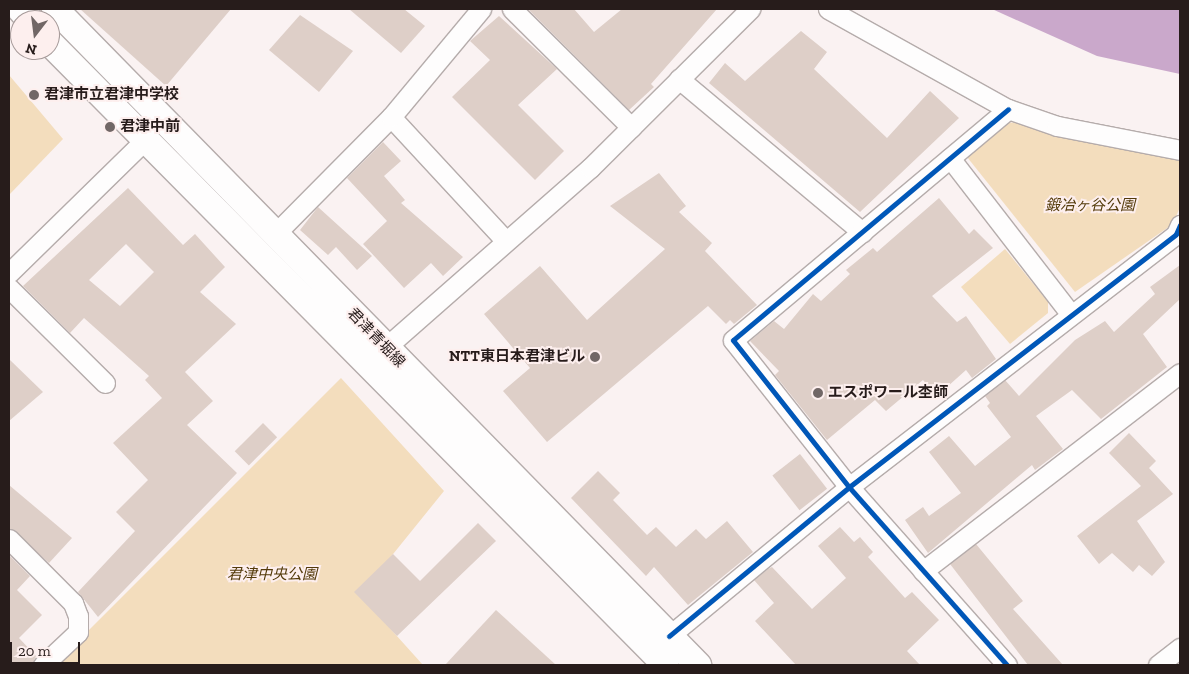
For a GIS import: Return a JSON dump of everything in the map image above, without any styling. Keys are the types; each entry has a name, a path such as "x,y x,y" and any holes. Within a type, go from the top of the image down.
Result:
{"main road":[{"name":"君津青堀線","path":"55,9 277,232 385,348 698,665"},
{"name":"君津青堀線","path":"60,53 666,665"}],"street":[{"path":"277,232 391,117 481,9"},
{"path":"512,9 631,127"},
{"path":"385,348 631,127 750,9"},
{"path":"828,9 1008,109 1057,126 1180,150"},
{"path":"679,79 862,232"},
{"path":"1007,665 850,487 733,340 1008,109"},
{"path":"391,117 505,240"},
{"path":"9,273 146,140"},
{"path":"950,158 1070,313"},
{"path":"669,636 850,487 1070,313 1176,234 1180,225"},
{"path":"9,288 105,383"},
{"path":"923,571 1180,373"},
{"path":"9,539 72,602 78,616 78,632 43,665"},
{"path":"1158,665 1180,648"}],"green space":[{"path":"9,75 63,139 9,195"},
{"name":"鍛冶ヶ谷公園","path":"1021,122 1180,157 1180,207 1173,224 1075,292 967,157 1004,123"},
{"path":"1005,249 1048,302 1048,313 1010,344 961,287"},
{"name":"君津中央公園","path":"341,378 444,491 360,595 423,665 54,665"}],"shaded area":[{"path":"992,9 1180,9 1180,74 1097,56"}],"building":[{"path":"80,9 231,9 166,86"},
{"path":"349,9 404,9 425,26 401,53"},
{"path":"528,9 574,9 594,32 622,9 717,9 651,84 654,87 629,110"},
{"path":"300,15 353,51 319,92 269,50"},
{"path":"499,16 557,69 518,105 564,151 535,180 452,97 490,60 470,41"},
{"path":"801,31 827,52 814,69 887,138 930,91 959,118 860,212 709,83 725,63 745,81"},
{"path":"383,142 401,161 384,176 405,200 401,203 463,257 443,276 431,263 404,288 363,244 387,221 347,178"},
{"path":"659,173 686,206 679,212 712,243 705,251 757,305 734,324 730,320 726,324 708,306 547,442 503,391 530,368 484,314 540,266 587,320 665,249 610,206"},
{"path":"128,188 183,245 195,234 225,267 200,292 236,324 185,372 213,401 187,425 237,473 98,617 78,592 135,531 116,512 148,480 113,443 162,398 145,380 149,376 84,318 70,333 23,286","holes":["126,244 154,272 120,306 89,280"]},
{"path":"939,198 969,234 974,229 993,248 932,296 957,322 966,316 996,359 972,378 966,370 937,396 923,380 886,411 875,400 827,440 775,375 779,371 750,341 774,321 784,329 813,294 821,301 850,274 846,270 873,248 877,252"},
{"path":"318,207 372,256 357,270 336,247 328,255 300,230"},
{"path":"1180,265 1180,299 1143,334 1167,367 1101,419 1072,390 1036,416 1063,449 1035,470 1032,465 928,553 905,520 923,507 929,516 961,493 929,452 949,436 975,466 1011,437 987,406 990,403 985,396 1005,380 1019,396 1075,340 1105,321 1114,332 1155,294 1150,287"},
{"path":"9,359 43,392 9,421"},
{"path":"263,423 277,437 249,465 235,451"},
{"path":"1129,433 1156,461 1149,468 1173,494 1137,521 1165,562 1152,576 1139,565 1133,572 1112,553 1099,564 1077,536 1141,486 1109,453"},
{"path":"800,454 827,489 800,510 772,476"},
{"path":"598,471 620,493 613,500 647,535 656,527 676,547 696,529 706,539 727,521 753,552 688,605 654,567 646,576 571,498"},
{"path":"9,485 72,538 49,563 9,528"},
{"path":"478,523 496,541 397,636 354,592 393,554 420,581"},
{"path":"840,527 854,542 860,537 873,552 868,557 905,598 912,592 939,620 907,651 920,665 796,665 755,621 774,603 754,580 772,567 812,609 846,578 818,546"},
{"path":"976,544 1023,601 1013,609 1063,665 1028,665 950,564"},
{"path":"9,555 30,576 17,590 42,615 19,638 36,656 32,665 9,665"},
{"path":"496,610 556,665 445,665"}],"cycle path":[{"path":"1007,665 849,487 733,340 1008,109"},
{"path":"669,636 849,487 1176,234 1180,225"}],"place":[{"name":"君津市立君津中学校","path":"34,95"},
{"name":"君津中前","path":"110,127"},
{"name":"NTT東日本君津ビル","path":"595,357"},
{"name":"エスポワール杢師","path":"818,393"}]}
